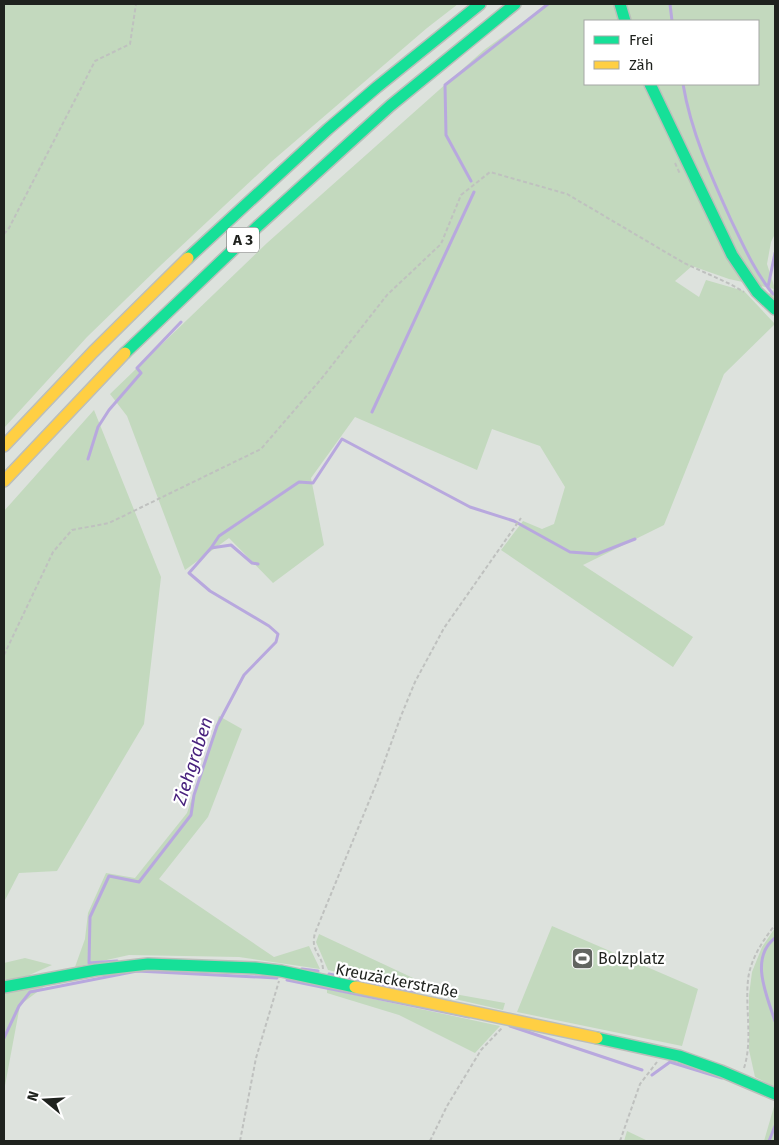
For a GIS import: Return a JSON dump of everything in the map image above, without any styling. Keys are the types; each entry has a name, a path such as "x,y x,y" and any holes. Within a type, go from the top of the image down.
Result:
{"main road":[{"name":"A 3","path":"4,446 121,323 231,217 377,88 480,4"},
{"name":"A 3","path":"4,482 133,344 258,226 390,106 515,4"},
{"path":"620,4 625,20"},
{"path":"650,85 732,254 757,292 775,309"},
{"name":"Kreuzäckerstraße","path":"4,987 96,970 148,964 255,968 282,971 324,982 665,1052 741,1078 775,1094"}],"path":[{"path":"4,234 9,228 95,62 130,44 136,4"},
{"path":"4,655 52,552 72,530 109,523 262,448 322,378 387,295 441,244 461,195 490,172 567,194 684,263 745,293"},
{"path":"324,982 323,965 312,944 315,933 377,782 415,682 444,628 521,518"},
{"path":"741,1078 748,1055 748,978 760,944 775,925"},
{"path":"240,1141 256,1058 282,971"},
{"path":"430,1141 447,1106 481,1050 510,1019"},
{"path":"620,1141 640,1084 665,1052"}],"green space":[{"path":"4,4 458,4 427,28 271,162 87,337 4,428"},
{"path":"548,4 775,4 775,234 771,242 767,264 775,289 775,303 767,296 774,289 729,279 692,266 675,281 699,297 706,280 744,291 775,324 724,374 664,525 583,565 693,637 673,667 501,550 523,521 542,529 554,524 565,487 540,446 492,429 477,470 355,417 311,478 324,545 273,583 229,538 185,570 127,416 110,394 267,243 484,50"},
{"path":"94,410 161,577 144,724 57,871 19,873 4,902 4,511"},
{"path":"219,716 242,729 208,817 159,879 274,957 309,946 320,969 239,957 129,955 75,967 85,939 88,913 106,873 135,878 187,813"},
{"name":"Bolzplatz","path":"552,926 698,989 682,1046 517,1012"},
{"path":"775,928 775,1087 755,1077 749,1050 749,995 752,972 762,947"},
{"path":"319,934 443,992 505,1003 503,1010 328,970 316,942"},
{"path":"25,958 52,965 25,977 7,980 4,978 4,963"},
{"path":"45,986 20,1005 4,1091 4,992"},
{"path":"327,989 500,1026 475,1053 399,1015 327,993"},
{"path":"775,1103 775,1141 764,1141"},
{"path":"627,1131 648,1141 624,1141"}],"waterway":[{"path":"471,181 446,135 445,85 548,4"},
{"path":"670,4 672,20"},
{"path":"683,85 696,137 716,187 750,258 773,294"},
{"path":"372,412 474,192"},
{"path":"768,287 775,253"},
{"path":"88,459 98,427 109,410 141,373 137,368 181,322"},
{"path":"211,548 219,536 299,482 313,483 342,439 470,507 514,521 570,552 597,554 635,539"},
{"name":"Ziehgraben","path":"117,961 89,963 90,917 109,876 139,882 191,815 194,795 217,726 244,675 276,642 278,634 269,626 210,591 189,573 211,548 231,545 252,563 258,564"},
{"path":"775,938 767,946 761,966 762,978 775,1021"},
{"path":"302,969 318,971"},
{"path":"4,1038 19,1006 30,992 137,971 277,978"},
{"path":"329,974 414,993"},
{"path":"287,980 469,1017"},
{"path":"510,1026 642,1070"},
{"path":"652,1075 670,1062 722,1078"},
{"path":"769,1141 775,1126"}],"traffic: fast":[{"path":"188,258 328,129 480,4"},
{"path":"125,353 258,226 390,106 515,4"},
{"path":"620,4 625,20"},
{"path":"650,85 732,255 757,292 775,309"},
{"path":"4,987 96,970 148,964 255,968 281,971 355,987"},
{"path":"597,1038 679,1056 721,1071 775,1094"}],"traffic: slow":[{"path":"4,446 93,352 188,258"},
{"path":"4,481 125,353"},
{"path":"355,987 597,1038"}],"place":[{"name":"Bolzplatz","path":"582,958"}]}
